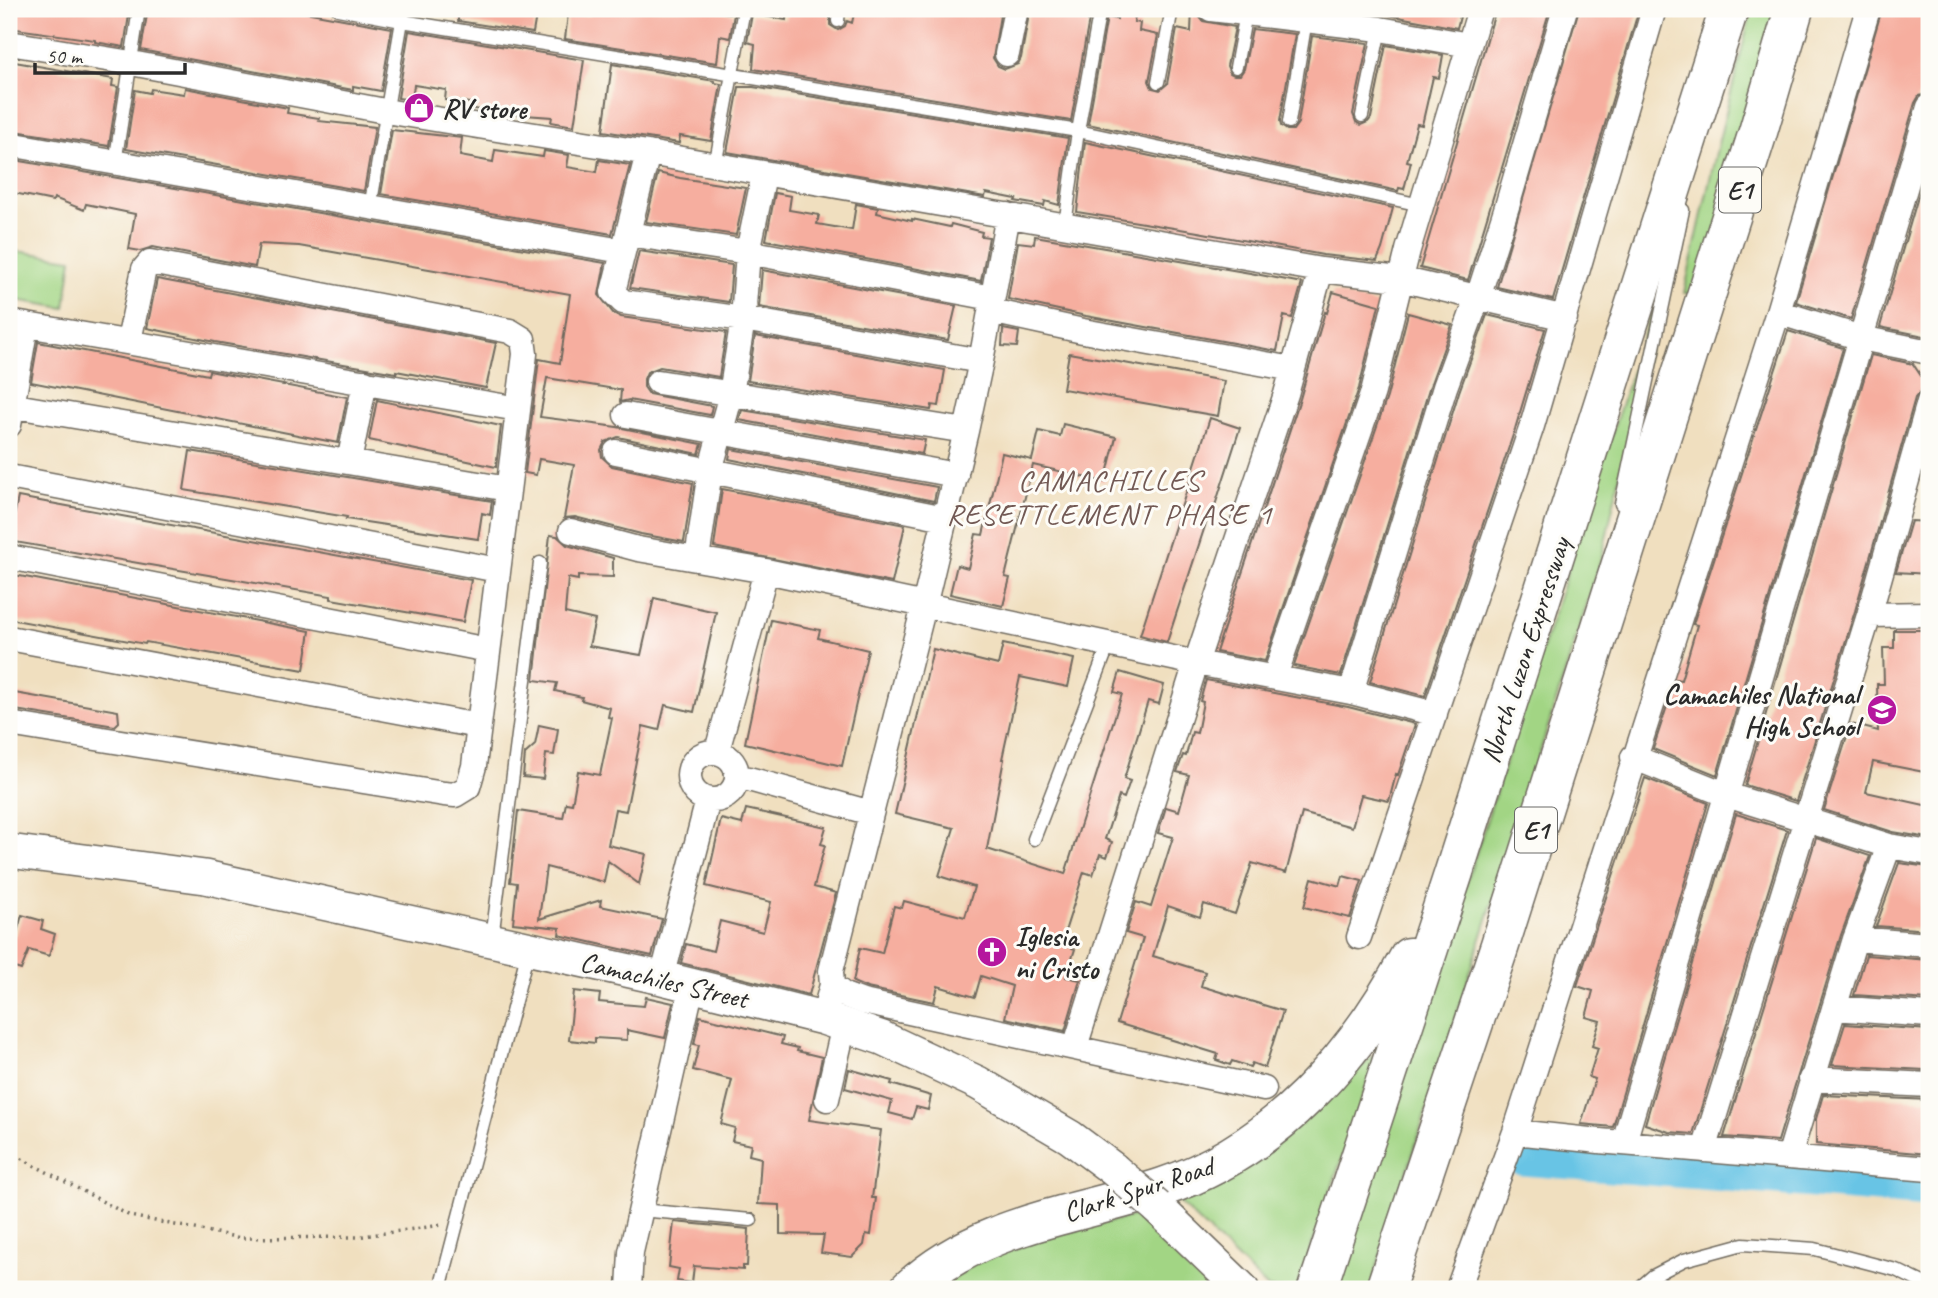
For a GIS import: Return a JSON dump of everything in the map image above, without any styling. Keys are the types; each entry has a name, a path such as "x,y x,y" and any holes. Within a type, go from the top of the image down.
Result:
{"highway":[{"name":"E1","path":"1385,1289 1500,945 1758,132 1794,9"},
{"name":"North Luzon Expressway","path":"1317,1289 1453,875 1725,20"},
{"name":"Clark Spur Road","path":"909,1289 942,1263 981,1241 1192,1177 1233,1156 1270,1130 1320,1082 1365,1030 1393,986 1453,875"}],"street":[{"path":"1007,54 1016,9"},
{"path":"1211,9 1306,20 1375,22 1469,45"},
{"path":"1275,676 1373,392 1400,279 1480,9"},
{"path":"1351,692 1445,387 1478,297 1565,9"},
{"path":"1359,937 1532,426 1654,9"},
{"path":"1458,1289 1515,1132 1633,757 1778,312 1868,9"},
{"path":"9,43 131,62 385,111 648,153 1321,270 1400,279 1565,318"},
{"path":"1624,1142 1929,107"},
{"path":"9,144 370,208 625,243 748,252 991,305 1083,331 1293,369"},
{"path":"648,153 613,292 623,302 743,319 981,361"},
{"path":"697,559 710,471 731,394 743,319 748,252 764,175"},
{"path":"827,1099 834,1022 831,971 956,475 981,361 1008,215"},
{"path":"9,724 455,795 468,788 474,766 525,354 523,338 510,331 150,262 144,269 129,341"},
{"path":"1075,1048 1196,663 1293,369 1321,270"},
{"path":"1778,312 1861,338 1929,352"},
{"path":"508,489 349,462 10,412 17,323 518,409"},
{"path":"349,462 365,382"},
{"path":"658,382 966,431"},
{"path":"1704,1150 1869,615 1917,489 1929,402"},
{"path":"626,415 956,475"},
{"path":"615,452 945,518"},
{"path":"9,477 498,570"},
{"path":"571,531 638,549 766,571 1196,663 1351,692 1435,714"},
{"path":"9,556 488,650"},
{"path":"717,751 766,571"},
{"path":"1869,615 1929,614"},
{"path":"9,638 478,726"},
{"path":"717,751 732,760 738,776 737,783 728,795 722,799 708,800 694,791 688,775 690,767 701,754 717,751"},
{"path":"1633,757 1727,794 1889,846 1929,853"},
{"path":"738,776 871,813"},
{"path":"629,1289 631,1252 708,800"},
{"path":"1789,1157 1855,939 1889,846"},
{"name":"Camachiles Street","path":"9,851 205,877 677,982 834,1022 882,1038 978,1083 1070,1137 1114,1169 1242,1289"},
{"path":"1855,939 1929,945"},
{"path":"832,985 845,995 863,1002 1264,1089"},
{"path":"1834,1008 1929,1015"},
{"path":"1811,1079 1929,1086"},
{"path":"1515,1132 1929,1169"}],"lane":[{"path":"115,163 139,9"},
{"path":"338,9 403,15 731,74 1078,131 1421,205"},
{"path":"715,166 744,9"},
{"path":"1065,225 1078,131 1100,9"},
{"path":"1158,82 1172,9"},
{"path":"1237,66 1246,13"},
{"path":"370,208 403,15"},
{"path":"1289,122 1306,20"},
{"path":"1692,169 1725,20"},
{"path":"1362,116 1375,22"},
{"path":"1620,511 1686,196"},
{"path":"1585,675 1611,552"},
{"path":"492,942 540,563"},
{"path":"1034,839 1109,644"},
{"path":"440,1289 528,949"},
{"path":"640,1210 751,1220"},
{"path":"1638,1289 1653,1276 1684,1260 1742,1244 1815,1249 1896,1270 1929,1286"}],"path":[{"path":"9,1152 130,1216 240,1238 357,1237 457,1223"}],"green space":[{"path":"1752,9 1784,9 1697,295 1684,293 1718,144"},
{"path":"9,250 72,259 65,308 9,299"},
{"path":"1669,257 1602,556 1370,1289 1335,1289"},
{"path":"1379,1050 1297,1289 1269,1289 1177,1201 1208,1188 1250,1161 1358,1071"},
{"path":"1144,1213 1225,1289 939,1289 975,1263 1041,1239"}],"building":[{"path":"9,9 130,9 124,47 95,40 9,28"},
{"path":"148,9 289,9 392,28 381,91 353,86 353,90 141,50"},
{"path":"458,9 537,9 533,33 458,21"},
{"path":"591,9 706,9 734,14 730,38 720,36 717,63 565,39 568,14 590,16"},
{"path":"787,9 816,9 830,14 830,25 838,30 845,26 847,21 852,23 855,9 887,16 888,9 1001,9 993,58 998,66 1005,69 1018,64 1021,58 1030,9 1085,12 1090,14 1071,121 753,69 755,44 747,42 752,14 786,20"},
{"path":"1192,9 1196,9 1203,21 1235,27 1227,66 1234,75 1240,75 1244,69 1252,29 1295,34 1280,121 1281,126 1287,130 1293,130 1298,123 1312,36 1368,43 1353,114 1356,122 1361,125 1371,118 1386,45 1443,55 1439,78 1433,77 1422,125 1417,124 1407,161 1411,162 1404,189 1399,188 1398,191 1088,124 1107,17 1117,19 1117,13 1135,16 1134,22 1140,23 1139,31 1158,35 1149,81 1152,88 1160,90 1167,84 1177,29 1191,32"},
{"path":"1389,9 1462,9 1457,28 1388,15"},
{"path":"1496,9 1550,9 1468,280 1420,268"},
{"path":"1579,9 1639,9 1553,300 1497,287"},
{"path":"1882,9 1910,9 1929,13 1929,93 1919,96 1915,103 1851,319 1796,302"},
{"path":"409,31 584,60 574,126 551,122 552,117 495,113 470,108 471,103 445,100 446,90 414,85 412,100 398,98"},
{"path":"9,61 113,79 112,86 118,87 109,146 9,130"},
{"path":"612,64 721,84 711,141 680,136 679,143 603,131"},
{"path":"739,87 753,87 1068,138 1059,205 1045,201 1044,206 986,193 985,197 727,152"},
{"path":"185,88 288,108 287,113 319,118 318,121 375,127 364,191 126,149 135,90 150,93 151,89 184,94"},
{"path":"392,130 462,138 460,156 493,162 495,150 543,157 544,151 569,155 567,167 597,172 599,160 630,165 612,234 381,194"},
{"path":"1085,142 1393,208 1382,249 1377,261 1323,255 1077,212"},
{"path":"9,159 605,263 599,295 613,313 621,317 726,332 719,377 660,367 647,372 644,379 644,387 649,394 712,406 710,415 629,400 620,402 621,390 547,378 540,417 617,427 702,444 699,454 618,437 605,442 601,450 602,457 612,466 693,483 684,542 575,517 564,518 574,465 539,459 536,475 525,473 539,359 560,363 570,294 299,246 259,244 255,267 153,247 140,251 129,249 135,214 86,204 84,210 54,198 53,201 9,192"},
{"path":"1929,159 1929,337 1880,327"},
{"path":"658,173 746,188 736,235 646,222"},
{"path":"775,193 791,196 789,210 819,215 817,224 852,230 856,204 878,208 877,213 912,221 950,227 951,224 982,232 981,236 989,237 981,281 766,240"},
{"path":"1035,236 1302,283 1292,318 1284,316 1277,351 1008,299 1018,242 1034,244"},
{"path":"639,251 732,265 729,302 630,288"},
{"path":"762,270 956,306 948,340 759,307"},
{"path":"157,279 496,343 486,388 147,328"},
{"path":"1333,292 1379,305 1359,388 1265,661 1216,652 1300,399"},
{"path":"1408,313 1452,325 1431,383 1341,675 1294,666 1387,397"},
{"path":"1487,315 1545,329 1515,429 1425,696 1370,682 1459,392"},
{"path":"1003,329 1019,332 1017,347 1002,346"},
{"path":"1788,331 1843,348 1717,775 1653,749 1676,679 1681,680 1697,625 1693,624"},
{"path":"755,336 945,370 939,406 932,405 931,410 748,381"},
{"path":"38,342 208,375 209,371 347,397 338,443 31,382"},
{"path":"1069,353 1224,381 1218,416 1063,389"},
{"path":"1871,355 1913,364 1925,382 1915,398 1855,611 1796,801 1745,785"},
{"path":"377,400 501,426 496,467 369,440"},
{"path":"742,410 925,440 922,454 739,420"},
{"path":"1210,418 1240,428 1167,642 1140,635"},
{"path":"1063,424 1116,437 1105,482 1033,465 1005,577 1010,578 1003,606 950,594 957,565 968,568 976,534 983,535 1002,453 1032,460 1039,431 1060,436"},
{"path":"731,449 937,487 934,501 729,459"},
{"path":"190,451 492,501 490,515 482,513 478,539 184,490"},
{"path":"722,489 905,525 892,583 714,547"},
{"path":"18,497 471,580 463,622 331,599 331,596 9,541 9,521 13,522"},
{"path":"1911,521 1929,522 1929,574 1896,572"},
{"path":"550,535 557,536 567,545 613,558 613,577 578,576 578,580 568,578 565,613 595,620 589,646 641,655 654,598 716,612 694,712 665,705 659,730 643,726 626,811 615,809 608,845 646,854 639,884 608,861 604,882 546,867 539,919 601,900 600,906 662,919 652,956 559,935 560,928 513,923 517,883 510,882 518,811 563,818 566,803 572,804 578,771 600,775 612,718 608,717 610,708 581,700 582,697 555,691 557,683 534,680"},
{"path":"9,574 310,631 304,670 9,619"},
{"path":"771,620 820,630 818,638 868,650 842,766 745,743"},
{"path":"1894,630 1929,630 1929,773 1873,762 1866,792 1929,806 1929,838 1893,832 1824,810 1851,724 1878,731 1877,684 1884,684 1883,648 1894,648"},
{"path":"1003,644 1074,659 1068,687 1020,677 1002,759 987,849 1065,874 1122,694 1114,692 1120,672 1164,685 1159,704 1148,701 1124,779 1130,781 1124,798 1119,796 1105,839 1112,842 1107,857 1100,854 1093,875 1084,872 1061,944 1075,949 1066,977 1080,980 1065,1031 1005,1018 1012,986 981,976 975,997 938,986 934,1002 867,988 853,982 860,948 882,953 894,906 902,908 904,901 965,917 974,887 939,876 954,828 895,814 933,649 998,665"},
{"path":"1206,680 1348,707 1415,724 1389,801 1361,795 1352,827 1302,813 1286,873 1252,863 1235,914 1204,904 1200,917 1168,906 1153,956 1205,972 1201,986 1283,1011 1265,1068 1252,1063 1250,1067 1232,1061 1230,1065 1216,1060 1218,1054 1117,1023 1143,938 1126,933 1136,902 1151,907 1173,837 1158,833 1166,807 1179,811 1189,775 1177,772 1183,755 1186,756 1192,732 1197,733 1203,702 1200,701"},
{"path":"9,692 118,711 119,722 115,726 9,709"},
{"path":"539,725 558,729 554,755 546,754 543,779 523,777 525,754 535,745"},
{"path":"1645,778 1708,803 1613,1127 1581,1124 1595,1079 1589,1077 1598,1048 1592,1046 1600,1021 1586,1017 1593,991 1577,986"},
{"path":"746,809 826,827 821,844 825,845 814,887 836,893 809,995 681,963 686,944 713,951 720,921 763,932 771,902 706,886 721,819 742,824"},
{"path":"1736,814 1787,830 1693,1134 1669,1132 1645,1124"},
{"path":"1816,838 1870,856 1841,935 1778,1141 1724,1137"},
{"path":"1899,863 1929,867 1929,930 1876,926"},
{"path":"1343,876 1362,881 1350,918 1304,907 1312,878 1340,886"},
{"path":"22,915 43,921 41,929 55,934 49,956 29,950 21,970 9,966 9,934 16,936"},
{"path":"1866,955 1929,960 1929,1000 1854,995"},
{"path":"574,991 600,994 599,1002 644,1006 646,997 673,1003 665,1038 627,1030 627,1040 595,1038 595,1043 569,1040"},
{"path":"700,1016 783,1037 781,1044 822,1057 809,1120 881,1130 872,1198 876,1198 871,1235 866,1234 864,1245 852,1257 821,1253 824,1235 780,1234 780,1205 758,1204 761,1158 749,1155 751,1145 732,1141 735,1128 721,1124 732,1080 693,1070 699,1045 694,1044"},
{"path":"1845,1024 1929,1030 1925,1070 1832,1065"},
{"path":"849,1069 931,1096 928,1110 916,1107 912,1119 889,1113 892,1101 845,1088"},
{"path":"1823,1095 1929,1100 1929,1154 1816,1144 1816,1119"},
{"path":"674,1222 749,1229 747,1266 743,1266 743,1270 694,1266 692,1283 677,1281 679,1269 669,1267"}],"waterway":[{"path":"1522,1157 1929,1189"}],"place":[{"name":"RV store","path":"419,108"},
{"name":"Camachiles National High School","path":"1882,710"},
{"name":"Iglesia ni Cristo","path":"992,952"}],"district":[{"name":"CAMACHILLES RESETTLEMENT PHASE 1","path":"1110,497"}]}
